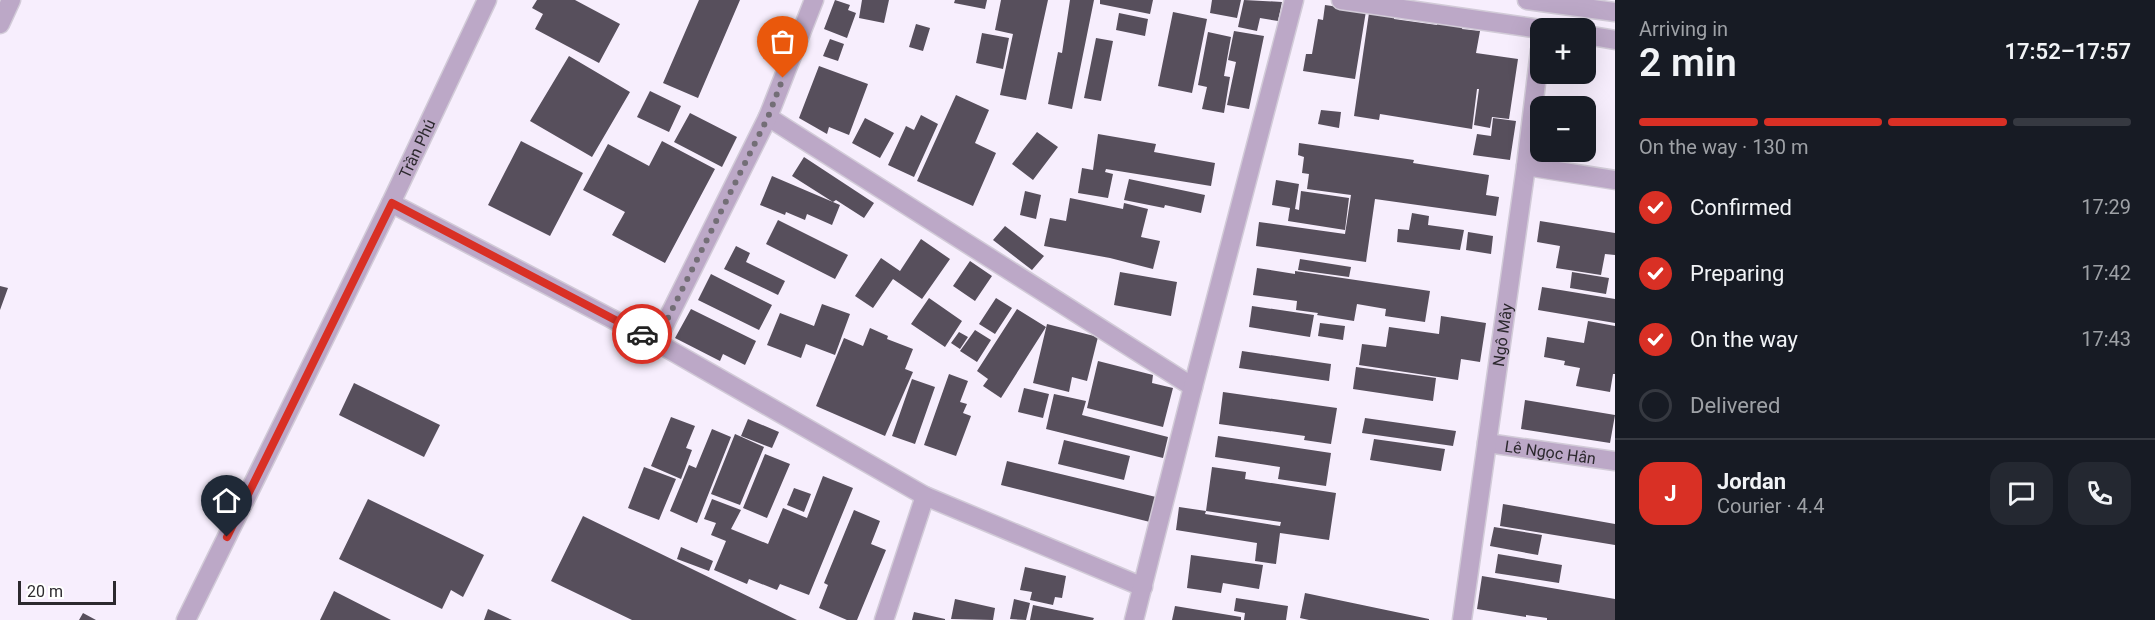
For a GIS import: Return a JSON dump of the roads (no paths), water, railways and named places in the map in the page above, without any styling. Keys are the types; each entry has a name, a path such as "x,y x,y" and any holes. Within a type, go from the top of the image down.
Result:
{"street":[{"path":"0,24 11,0"},
{"name":"Trần Phú","path":"186,620 392,203 487,0"},
{"path":"656,342 768,117 814,0"},
{"path":"1134,620 1294,0"},
{"path":"1341,0 1530,28"},
{"path":"1527,0 1615,12"},
{"path":"1596,37 1615,40"},
{"name":"Ngô Mây","path":"1462,620 1536,84"},
{"path":"768,117 1193,387"},
{"path":"1526,166 1615,180"},
{"path":"392,203 656,342 925,496 1143,587"},
{"name":"Lê Ngọc Hân","path":"1487,443 1615,460"},
{"path":"884,620 925,496"}]}
